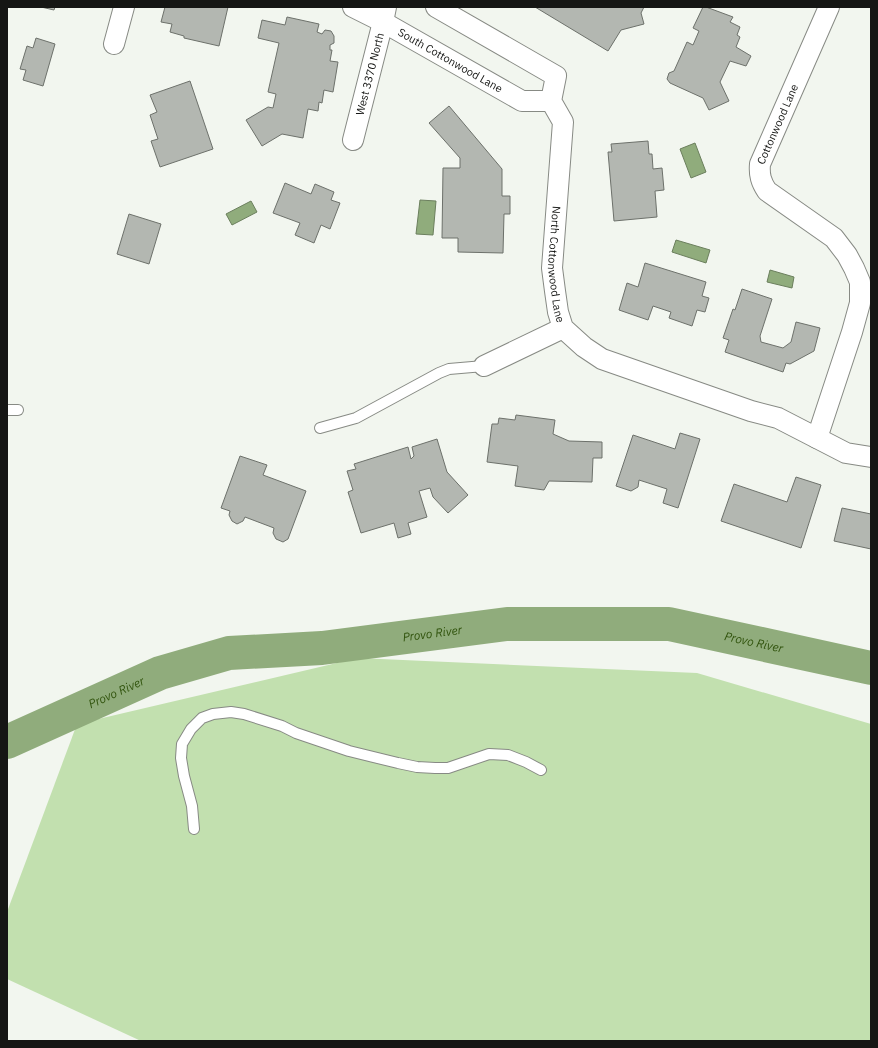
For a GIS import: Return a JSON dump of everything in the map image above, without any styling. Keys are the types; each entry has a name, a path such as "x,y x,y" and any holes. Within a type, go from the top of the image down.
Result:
{"street":[{"path":"114,44 124,7"},
{"name":"South Cottonwood Lane","path":"353,7 385,14 522,101 551,101"},
{"path":"436,7 556,76 551,101"},
{"name":"Cottonwood Lane","path":"817,438 860,303 860,282 847,254 834,238 767,191 759,174 760,164 829,7"},
{"name":"West 3370 North","path":"353,140 385,14"},
{"name":"North Cottonwood Lane","path":"551,101 562,122 552,268 554,291 563,328 584,347 602,359 751,411 778,418 846,453 871,457"},
{"path":"484,366 563,328"}],"lane":[{"path":"320,428 356,418 449,369 484,366"},
{"path":"7,410 18,410"},
{"path":"194,829 192,806 181,758 182,744 191,729 202,718 213,714 231,712 244,714 282,726 296,733 350,752 417,767 448,768 489,754 508,755 541,770"}],"shaded area":[{"path":"695,143 706,172 691,178 680,149"},
{"path":"420,200 436,201 433,235 416,234"},
{"path":"251,201 257,212 232,225 226,214"},
{"path":"676,240 710,250 706,263 672,252"},
{"path":"770,270 794,277 792,288 767,282"},
{"path":"358,658 697,673 871,724 871,1041 141,1041 7,979 7,912 77,724"}],"building":[{"path":"41,7 55,7 54,10"},
{"path":"165,7 228,7 219,46 184,38 184,36 170,32 172,24 161,22"},
{"path":"535,7 644,7 641,13 644,24 621,30 608,51"},
{"path":"703,7 733,17 730,22 740,27 737,35 740,37 736,47 751,56 746,66 730,61 720,82 729,101 709,110 703,98 670,83 667,79 669,73 674,71 687,42 693,45 699,31 693,28"},
{"path":"287,17 319,24 317,32 322,34 325,30 331,31 334,36 334,43 330,45 330,50 332,50 330,61 338,62 333,92 324,90 322,103 319,102 318,111 308,109 303,138 282,134 262,146 246,120 268,107 273,108 276,94 268,92 279,43 258,38 262,20 285,25"},
{"path":"36,38 55,44 43,86 23,80 26,70 20,69 27,46 33,48"},
{"path":"190,81 213,149 160,167 151,141 158,139 150,115 157,112 150,95"},
{"path":"449,106 502,169 502,196 510,196 510,214 504,214 503,253 458,252 458,238 442,238 443,168 460,168 460,158 429,123"},
{"path":"648,141 649,154 652,154 653,169 662,168 664,190 655,191 657,217 614,221 608,152 612,152 611,144"},
{"path":"285,183 311,194 315,184 334,192 331,200 340,203 330,229 321,225 314,243 295,235 300,223 273,213"},
{"path":"129,214 161,224 149,264 117,254"},
{"path":"645,263 706,282 702,296 709,298 705,312 697,310 692,326 669,318 671,312 653,306 648,320 619,310 627,283 638,287"},
{"path":"742,289 772,299 760,336 761,342 783,348 791,342 796,322 820,328 814,351 790,364 786,363 783,372 725,352 729,340 723,338"},
{"path":"516,415 555,420 553,434 569,441 602,442 602,458 593,458 592,482 549,481 544,490 515,486 518,466 487,462 492,424 498,424 499,418 515,420"},
{"path":"680,433 700,439 678,508 663,503 667,489 639,480 638,487 631,491 616,486 633,435 675,449"},
{"path":"437,439 447,472 468,495 448,513 433,497 430,488 419,491 427,517 408,523 411,534 398,538 394,523 361,533 348,492 353,490 347,471 356,469 354,464 408,447 411,459 414,456 412,447"},
{"path":"240,456 267,465 263,475 306,491 288,539 283,542 276,539 273,533 274,528 245,517 243,521 237,524 232,521 229,515 230,511 221,508"},
{"path":"796,477 821,485 801,548 721,521 734,484 787,502"},
{"path":"842,508 871,514 871,549 834,541"}],"waterway":[{"name":"Provo River","path":"7,742 160,673 229,653 322,648 507,624 669,624 871,668"}]}
